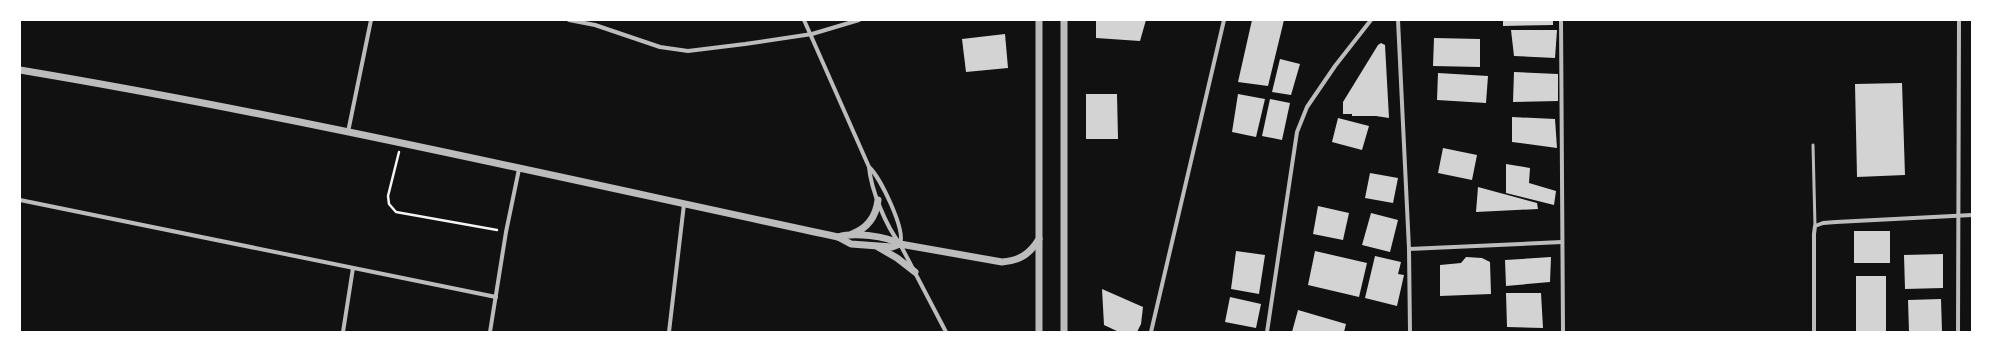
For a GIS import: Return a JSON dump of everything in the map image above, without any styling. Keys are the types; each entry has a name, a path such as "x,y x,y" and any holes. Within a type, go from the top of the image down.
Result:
{"street":[{"path":"348,132 371,20"},
{"path":"569,20 595,25 660,47 688,51 812,34 859,20"},
{"path":"804,20 812,34 869,167 871,180 878,200 892,232 900,244 946,332"},
{"path":"1038,20 1040,332"},
{"path":"1064,20 1064,332"},
{"path":"1151,332 1224,20"},
{"path":"1267,332 1297,132 1308,107 1335,66 1371,20"},
{"path":"1398,20 1409,249 1410,332"},
{"path":"1561,20 1562,332"},
{"path":"1958,332 1959,20"},
{"path":"20,70 214,104 348,132 838,237 850,244 896,247 900,244 902,233 878,178 869,167"},
{"path":"490,332 506,232 519,169"},
{"path":"20,200 496,297"},
{"path":"838,237 861,231 871,221 877,209 878,200"},
{"path":"669,332 684,204"},
{"path":"1814,332 1815,226 1823,223 1972,215"},
{"path":"852,234 892,240 900,244 1002,262 1016,260 1028,254 1039,239"},
{"path":"1409,249 1562,242"},
{"path":"876,246 897,258 915,272"},
{"path":"343,332 353,268"}],"lane":[{"path":"1813,145 1815,226"}],"path":[{"path":"402,144 388,196 389,204 396,212 506,232"}],"building":[{"path":"1096,20 1146,20 1140,41 1096,38"},
{"path":"1252,20 1284,20 1268,86 1238,82"},
{"path":"1503,20 1553,20 1553,25 1503,26"},
{"path":"1511,30 1557,30 1555,58 1514,56"},
{"path":"1005,34 1008,68 966,72 962,39"},
{"path":"1434,38 1480,39 1480,67 1433,66"},
{"path":"1381,43 1385,45 1389,118 1376,116 1352,116 1352,114 1343,114 1343,102 1378,45"},
{"path":"1280,59 1300,64 1291,95 1272,92"},
{"path":"1514,72 1558,74 1558,101 1513,102"},
{"path":"1438,73 1488,76 1486,103 1437,100"},
{"path":"1902,83 1905,175 1857,177 1855,84"},
{"path":"1086,94 1117,94 1118,139 1086,139"},
{"path":"1238,94 1265,99 1256,137 1232,132"},
{"path":"1270,99 1290,103 1282,140 1262,136"},
{"path":"1512,117 1555,119 1557,148 1512,142"},
{"path":"1338,118 1369,126 1362,150 1332,142"},
{"path":"1443,148 1477,155 1472,180 1438,173"},
{"path":"1506,164 1530,168 1529,183 1556,191 1554,205 1506,193"},
{"path":"1370,173 1398,178 1393,203 1365,198"},
{"path":"1478,187 1537,203 1538,209 1476,212"},
{"path":"1318,206 1349,213 1343,240 1313,234"},
{"path":"1371,213 1398,220 1390,252 1362,245"},
{"path":"1854,231 1890,231 1890,263 1854,263"},
{"path":"1236,251 1265,255 1259,294 1231,289"},
{"path":"1315,251 1367,263 1359,297 1308,285"},
{"path":"1943,254 1943,288 1905,289 1904,255"},
{"path":"1375,256 1401,262 1398,274 1404,275 1397,306 1365,298"},
{"path":"1466,257 1482,258 1490,262 1491,294 1440,296 1440,265 1461,263"},
{"path":"1551,257 1550,282 1506,286 1505,260"},
{"path":"1856,276 1886,276 1886,332 1856,332"},
{"path":"1102,289 1143,307 1141,324 1137,332 1119,332 1104,325"},
{"path":"1506,293 1541,293 1543,328 1507,327"},
{"path":"1230,297 1261,304 1256,328 1225,322"},
{"path":"1941,299 1942,332 1909,332 1908,300"},
{"path":"1298,310 1346,324 1344,332 1292,332"}]}
